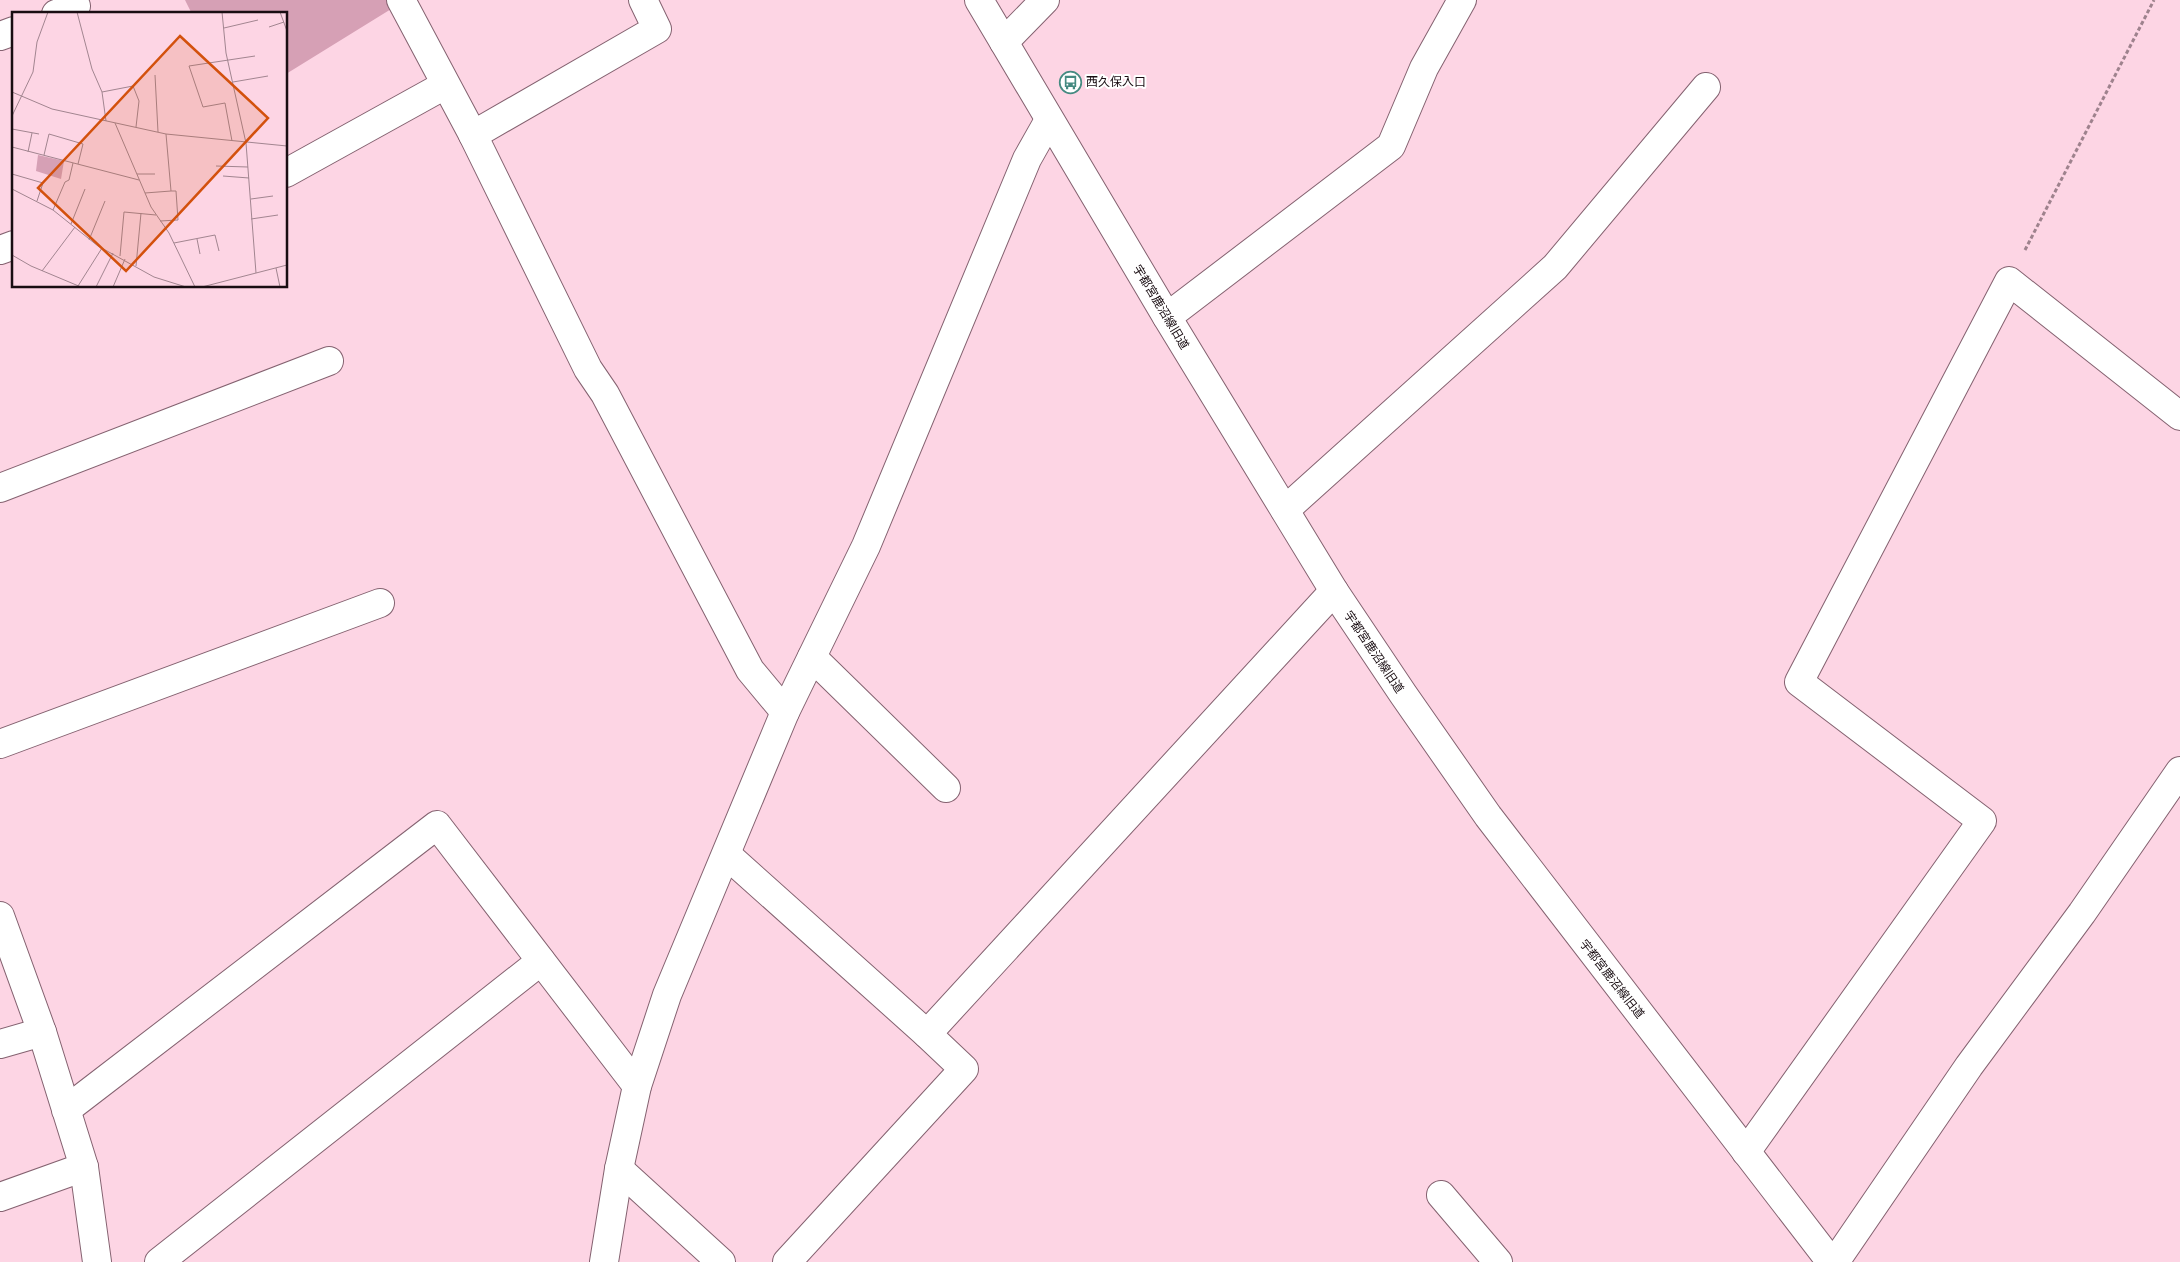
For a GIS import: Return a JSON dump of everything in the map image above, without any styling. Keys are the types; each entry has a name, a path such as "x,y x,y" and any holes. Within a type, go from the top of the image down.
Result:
{"street":[{"path":"61,12 76,6 73,0"},
{"path":"400,0 473,135 588,369 605,394 750,670 785,712"},
{"path":"473,135 656,29 643,0"},
{"name":"宇都宮鹿沼線旧道","path":"979,0 1167,317 1334,591 1403,694 1488,816 1831,1262"},
{"path":"1004,42 1045,0"},
{"path":"1167,317 1391,146 1424,68 1462,0"},
{"path":"0,36 12,32"},
{"path":"288,172 445,85"},
{"path":"1285,510 1555,267 1706,86"},
{"path":"604,1262 619,1169 637,1086 667,995 727,855 785,712 866,546 1027,159 1049,120"},
{"path":"0,250 12,246"},
{"path":"1746,1152 1982,821 1799,682 2009,281 2180,416"},
{"path":"0,488 329,361"},
{"path":"927,1034 1334,591"},
{"path":"0,744 380,602"},
{"path":"812,657 946,788"},
{"path":"1836,1262 1970,1066 2082,913 2180,771"},
{"path":"66,1110 437,825 637,1086"},
{"path":"727,855 964,1068 787,1262"},
{"path":"0,916 42,1032 84,1167 97,1262"},
{"path":"159,1262 541,961"},
{"path":"0,1044 42,1032"},
{"path":"0,1197 84,1167"},
{"path":"619,1169 720,1262"},
{"path":"1441,1195 1498,1262"}],"path":[{"path":"2009,281 2154,0"}],"shaded area":[{"path":"185,0 393,0 396,6 288,73 288,12 191,12"}],"place":[{"name":"西久保入口","path":"1070,82"}]}
